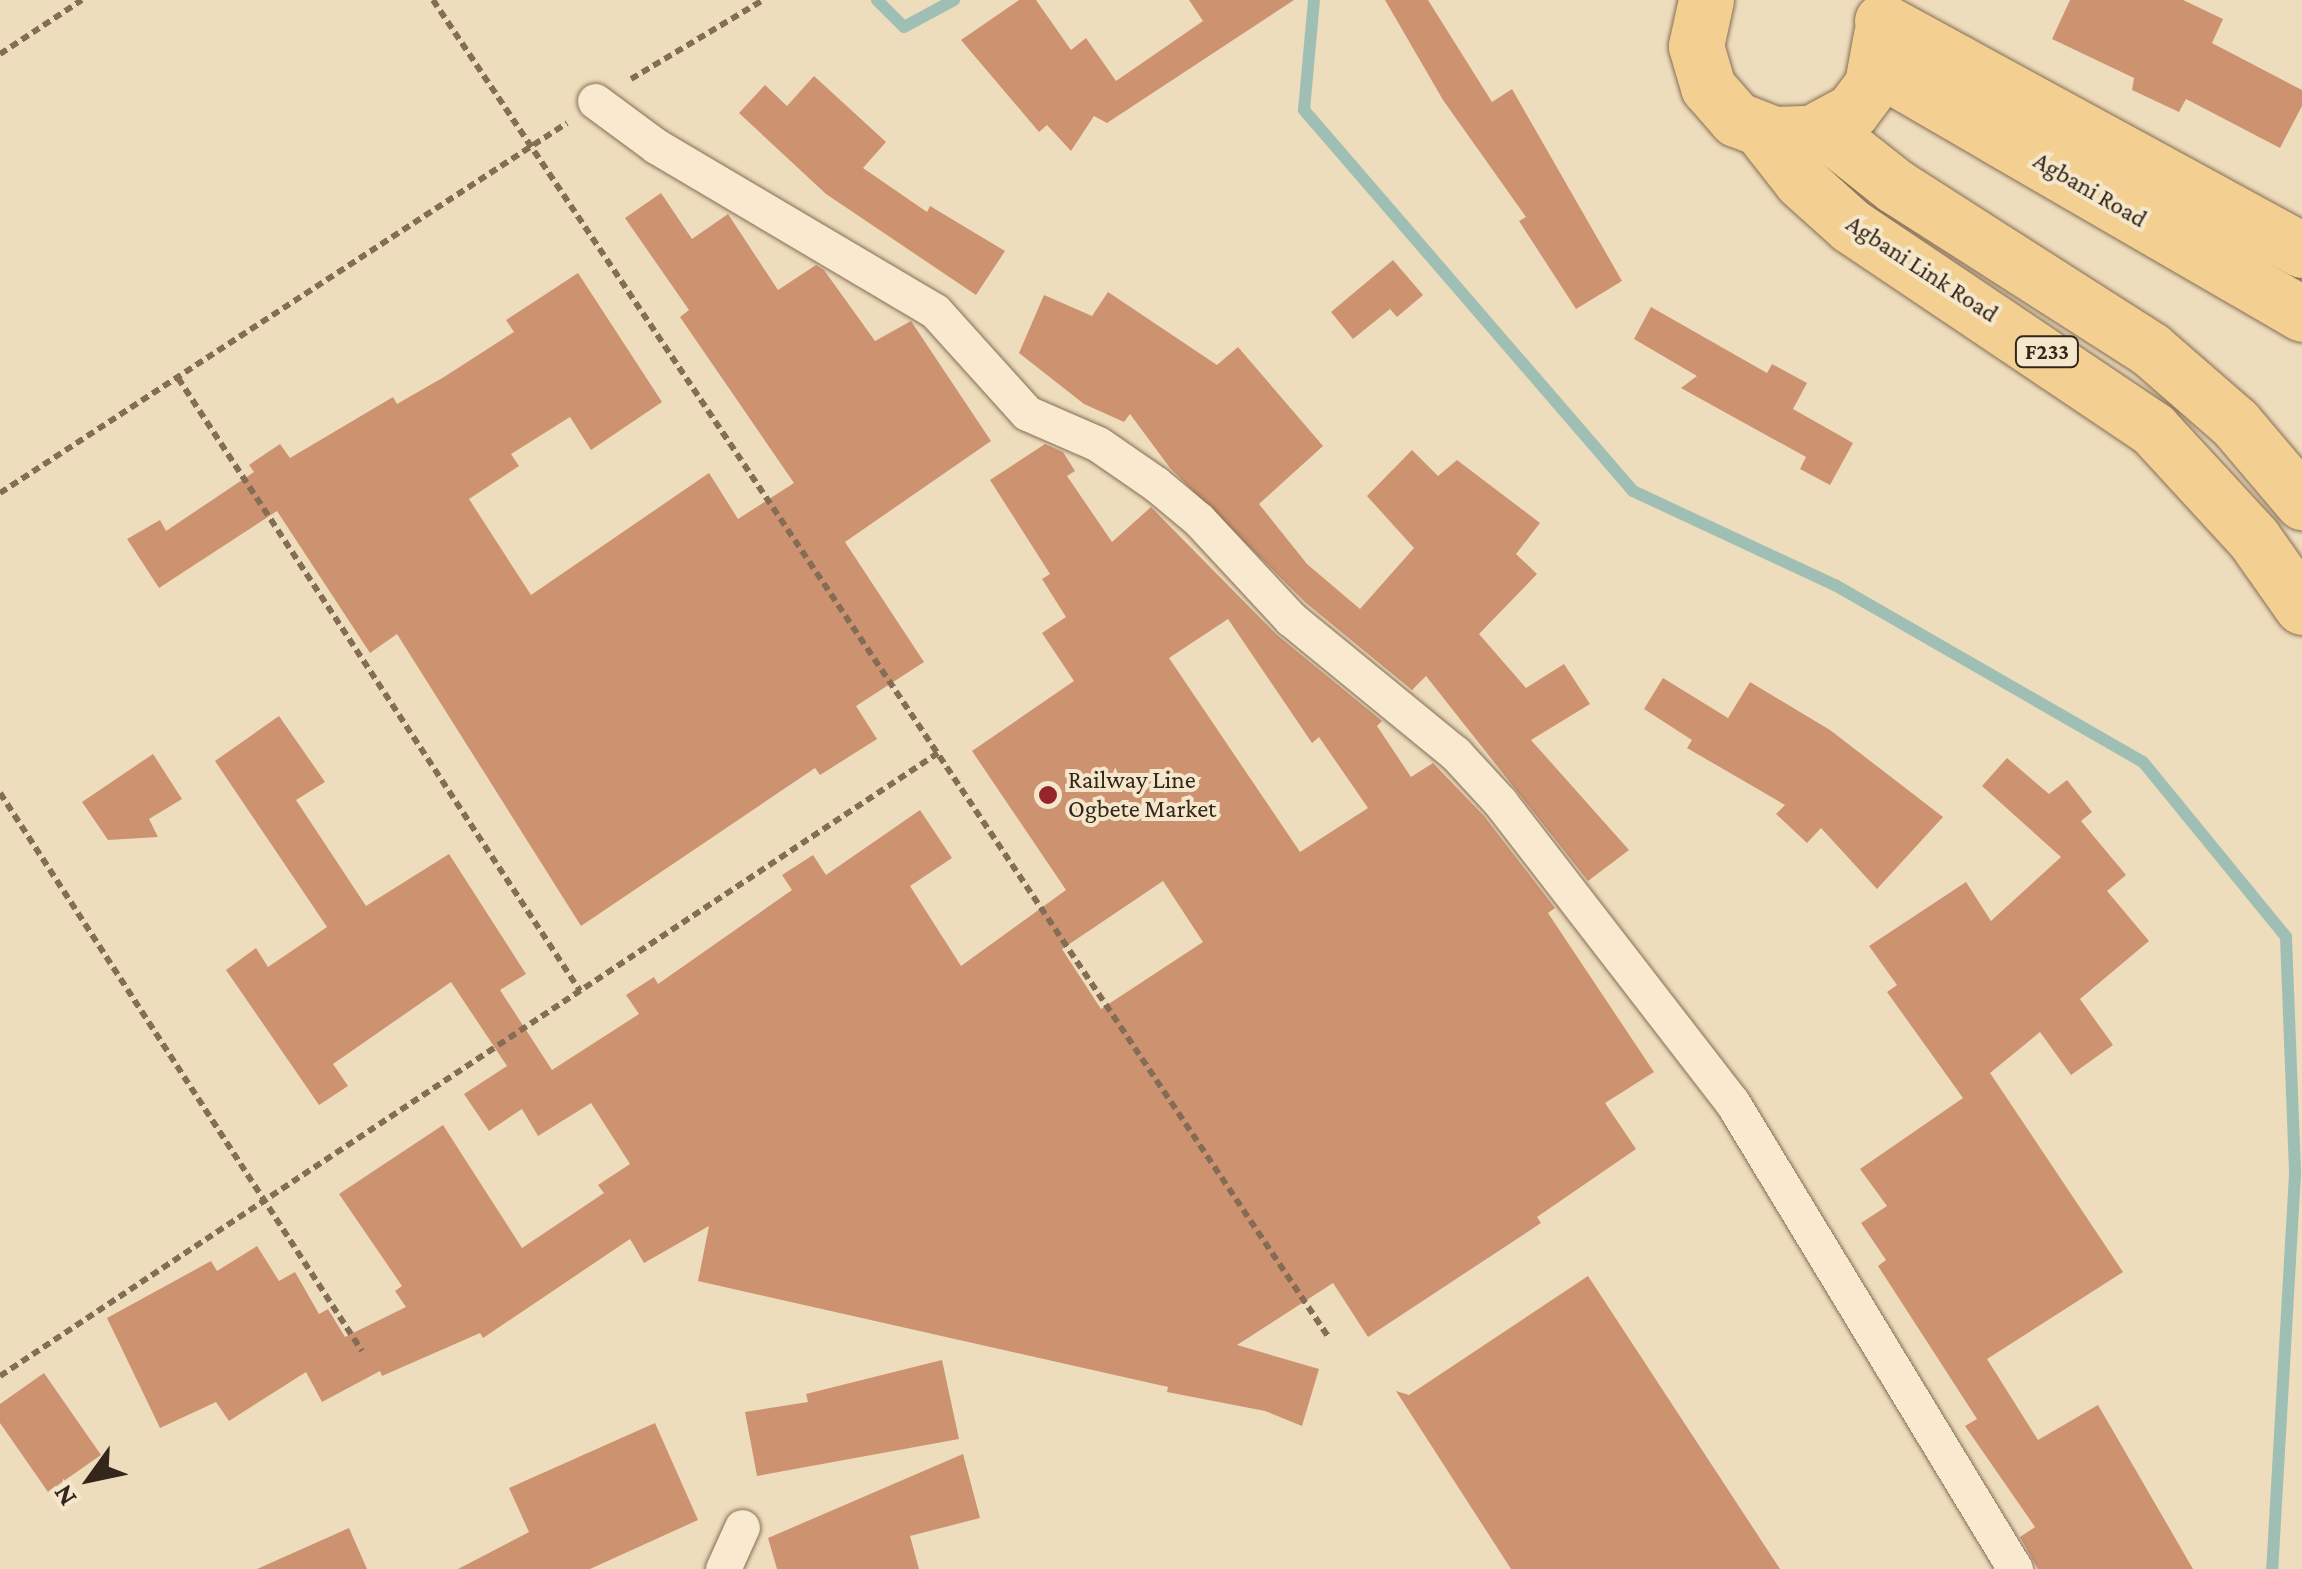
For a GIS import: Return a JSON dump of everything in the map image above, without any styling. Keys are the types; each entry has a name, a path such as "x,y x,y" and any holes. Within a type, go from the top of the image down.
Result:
{"main road":[{"name":"F233","path":"1706,0 1696,31 1702,74 1725,110 1762,131"},
{"path":"1762,131 1799,135 1823,128 1852,111 1877,30"},
{"name":"Agbani Road","path":"1877,30 2302,250"},
{"name":"Agbani Road","path":"1877,30 2302,314"},
{"name":"F233","path":"1823,128 1895,186 2150,349 2235,422 2302,502"},
{"name":"Agbani Link Road","path":"1762,131 1801,181 1851,226 2153,428 2254,539 2302,607"}],"street":[{"path":"596,101 656,146 935,311 1027,413 1098,444 1156,484 1199,520 1291,619 1454,753 1500,802 1732,1102 2005,1556"},
{"path":"723,1569 742,1527"}],"path":[{"path":"0,54 82,0"},
{"path":"433,0 1329,1338"},
{"path":"0,492 534,150 596,101 763,0"},
{"path":"178,378 580,991"},
{"path":"0,1376 938,753"},
{"path":"0,793 362,1351"}],"building":[{"path":"1019,0 1036,0 1071,50 1086,38 1116,81 1203,21 1189,0 1294,0 1107,123 1094,116 1071,151 1047,125 1039,132 961,40"},
{"path":"1385,0 1428,0 1492,102 1512,89 1622,281 1576,309 1519,221 1526,217 1443,100"},
{"path":"2070,0 2183,0 2223,19 2212,43 2302,90 2302,106 2280,148 2186,99 2179,112 2132,90 2134,78 2052,39"},
{"path":"814,76 886,142 863,168 927,212 930,206 1005,251 976,295 826,194 739,113 765,85 787,106"},
{"path":"661,193 692,239 728,214 778,290 816,265 824,270 875,341 911,321 991,441 845,542 924,662 856,706 877,739 820,775 815,768 581,926 397,634 370,653 277,511 159,588 127,539 160,520 166,531 254,472 249,465 280,444 290,458 393,397 397,404 444,377 514,332 506,320 578,273 662,402 591,450 570,417 511,454 519,466 469,499 531,595 709,473 738,519 794,483 680,317 689,310 625,218"},
{"path":"1393,260 1423,295 1397,317 1390,309 1353,339 1331,312"},
{"path":"1108,292 1217,365 1238,347 1323,446 1259,504 1307,564 1360,609 1414,548 1367,496 1412,450 1438,476 1457,460 1540,523 1516,554 1537,574 1479,634 1526,688 1564,664 1590,704 1531,740 1629,850 1588,881 1426,676 1412,690 1306,603 1170,468 1130,414 1124,422 1084,404 1019,353 1044,295 1092,316"},
{"path":"1651,307 1767,373 1772,364 1807,383 1793,409 1853,443 1830,485 1800,469 1806,457 1681,388 1697,376 1634,339"},
{"path":"1045,444 1063,452 1075,471 1067,476 1112,542 1151,507 1277,635 1382,721 1377,726 1411,777 1433,763 1484,816 1555,908 1548,913 1654,1072 1605,1103 1636,1149 1537,1217 1541,1223 1368,1337 1333,1283 1237,1345 1319,1369 1302,1426 1265,1411 1167,1392 1168,1387 698,1281 709,1226 644,1263 630,1239 483,1338 480,1333 382,1376 380,1371 322,1402 306,1372 229,1421 216,1402 160,1428 107,1318 211,1261 217,1271 257,1246 279,1281 295,1272 319,1314 328,1309 345,1337 406,1307 395,1291 402,1286 339,1194 443,1125 522,1248 604,1193 598,1185 630,1164 591,1103 538,1136 522,1109 489,1131 464,1094 507,1066 451,982 333,1064 348,1086 319,1105 226,970 256,948 268,967 327,927 215,761 279,716 325,782 296,800 366,906 449,854 526,974 500,990 552,1070 639,1014 626,995 654,977 658,984 792,890 782,875 813,855 826,875 920,810 952,858 910,886 961,966 1066,890 972,751 1074,681 1042,633 1066,617 1042,579 1050,574 990,480","holes":["1228,619 1312,743 1319,737 1368,808 1300,852 1169,658","1163,881 1203,942 1101,1009 1062,949"]},
{"path":"1663,678 1728,718 1750,682 1830,730 1943,817 1877,889 1821,828 1807,843 1776,814 1785,805 1687,748 1692,740 1644,709"},
{"path":"153,754 182,799 149,819 158,837 108,840 82,802"},
{"path":"2007,758 2049,794 2067,780 2092,812 2081,821 2126,875 2107,891 2149,941 2080,999 2113,1045 2071,1075 2040,1032 1990,1073 2123,1272 1987,1359 2038,1440 2098,1405 2193,1569 2038,1569 2020,1537 2035,1527 1965,1426 1977,1419 1878,1266 1886,1260 1861,1223 1887,1206 1860,1169 1963,1098 1887,992 1897,985 1869,946 1966,882 1991,921 2061,857 1982,786"},
{"path":"1588,1276 1780,1569 1511,1569 1396,1391 1409,1395"},
{"path":"942,1360 959,1439 757,1476 745,1412 808,1402 806,1394"},
{"path":"44,1373 101,1455 48,1492 0,1423 0,1404"},
{"path":"655,1423 698,1520 590,1569 458,1569 529,1532 509,1488"},
{"path":"963,1454 980,1518 910,1536 919,1569 777,1569 768,1538"},
{"path":"349,1528 367,1569 257,1569"}],"waterway":[{"path":"877,0 904,27 954,0"},
{"path":"1314,0 1304,110 1633,491 1835,585 2143,762 2286,937 2295,1174 2272,1569"}],"place":[{"name":"Railway Line Ogbete Market","path":"1048,795"}]}
